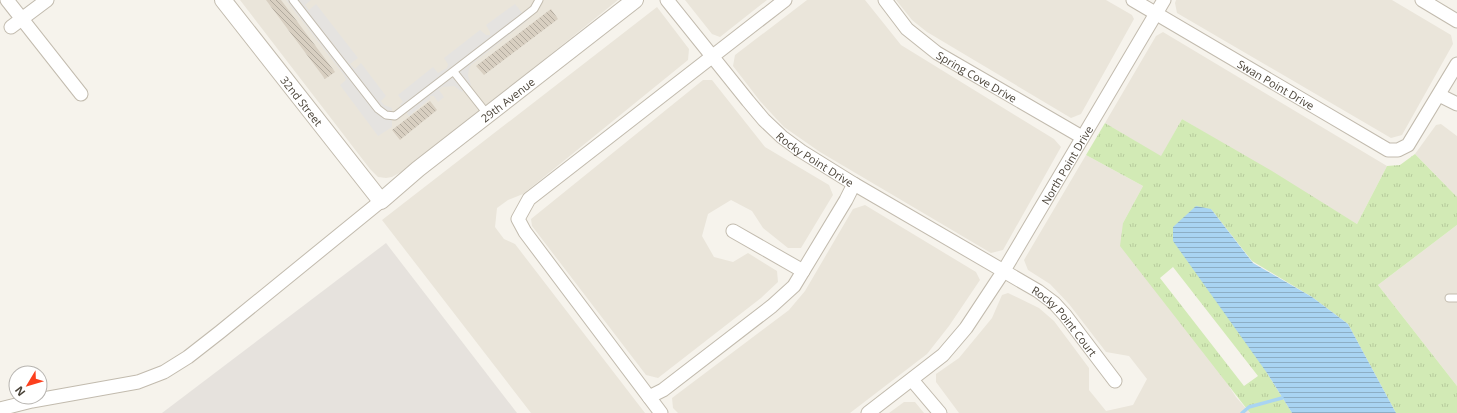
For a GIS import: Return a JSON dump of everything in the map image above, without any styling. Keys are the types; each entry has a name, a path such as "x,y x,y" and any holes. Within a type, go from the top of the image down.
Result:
{"street":[{"path":"7,0 82,94"},
{"path":"12,27 47,0"},
{"name":"32nd Street","path":"223,0 381,201"},
{"name":"29th Avenue","path":"381,201 418,169 635,0"},
{"name":"Rocky Point Drive","path":"667,0 764,120 782,137 801,151 854,184 1003,272"},
{"path":"661,413 524,232 518,219 529,199 785,0"},
{"name":"Spring Cove Drive","path":"886,0 907,29 937,53 1082,137"},
{"name":"Swan Point Drive","path":"1133,0 1388,150 1398,150 1408,145 1439,95"},
{"name":"North Point Drive","path":"868,413 943,355 966,328 1003,272 1164,0"},
{"path":"1422,0 1457,21"},
{"path":"1457,64 1439,95 1457,104"},
{"path":"649,397 663,390 772,306 794,286 846,200 854,184"},
{"path":"0,409 32,401 138,382 164,372 188,357 220,332 381,201"},
{"path":"733,231 803,271"},
{"name":"Rocky Point Court","path":"1003,272 1038,291 1054,303 1065,315 1115,381"},
{"path":"912,380 940,413"}],"lane":[{"path":"293,0 378,109 386,115 395,116 534,9 538,0"},
{"path":"454,72 488,115"},
{"path":"1449,298 1457,298"}],"shaded area":[{"path":"240,0 618,0 401,172 392,177 386,178 378,177 370,169"},
{"path":"286,0 311,0 305,5 309,10 316,4 358,58 350,64 355,69 361,63 386,96 381,101 384,105 392,108 392,127 378,136 340,85 346,80 344,75"},
{"path":"685,0 767,0 720,37 712,34"},
{"path":"807,0 865,0 901,45 1054,139 1061,147 1003,250 991,253 820,152 784,127 760,101 733,66 735,55"},
{"path":"896,0 1106,0 1132,15 1134,19 1081,114 1071,118 927,32 912,20"},
{"path":"1176,0 1392,0 1451,35 1453,44 1402,135 1391,138 1177,13 1175,3"},
{"path":"515,4 528,20 471,65 468,76 471,85 462,92 454,86 442,87 439,90 444,97 438,102 434,96 430,96 430,99 409,116 400,104 403,102 398,95 433,67 438,73 447,68 448,64 444,58 480,30 486,35 490,35 486,25"},
{"path":"657,7 689,49 688,60 523,194 508,200 497,208 495,227 504,239 515,244 645,413 531,413 382,220"},
{"path":"1163,32 1387,166 1357,224 1182,119 1161,157 1105,123 1156,36"},
{"path":"703,80 712,80 765,147 829,185 833,195 801,248 788,248 763,228 752,211 731,200 708,214 702,236 714,257 733,262 748,253 777,271 778,282 761,298 658,378 646,375 532,226 531,219"},
{"path":"1441,124 1457,136 1457,197 1415,154 1436,125"},
{"path":"1086,155 1143,186 1123,223 1236,397 1250,413 959,413 936,382 936,374 959,358 992,318 1002,295 1008,293 1039,308 1054,321 1089,368 1089,390 1106,411 1133,405 1147,379 1129,356 1106,352 1069,304 1050,284 1028,270 1024,260"},
{"path":"865,205 976,272 980,280 949,326 927,354 850,413 678,413 673,408 672,398 789,310 805,291 853,209"},
{"path":"1457,225 1457,386 1378,285"},
{"path":"386,243 517,413 162,413"},
{"path":"904,402 915,402 924,413 889,413"}],"green space":[{"path":"1182,119 1272,171 1357,224 1387,166 1400,165 1415,154 1457,197 1457,225 1378,285 1457,386 1457,413 1396,413 1348,324 1312,297 1252,261 1211,209 1267,373 1292,413 1250,413 1120,246 1123,223 1143,186 1086,155 1105,123 1161,156","holes":["1173,267 1258,376 1244,386 1160,278"]}],"water":[{"path":"1196,206 1211,209 1253,263 1312,297 1348,324 1396,413 1292,413 1267,373 1173,241 1173,227"}],"building":[{"path":"266,0 281,0 335,72 325,79"},
{"path":"551,9 558,19 484,75 476,66"},
{"path":"430,101 437,110 400,140 392,130"}],"waterway":[{"path":"1242,413 1249,407 1282,398"}]}
